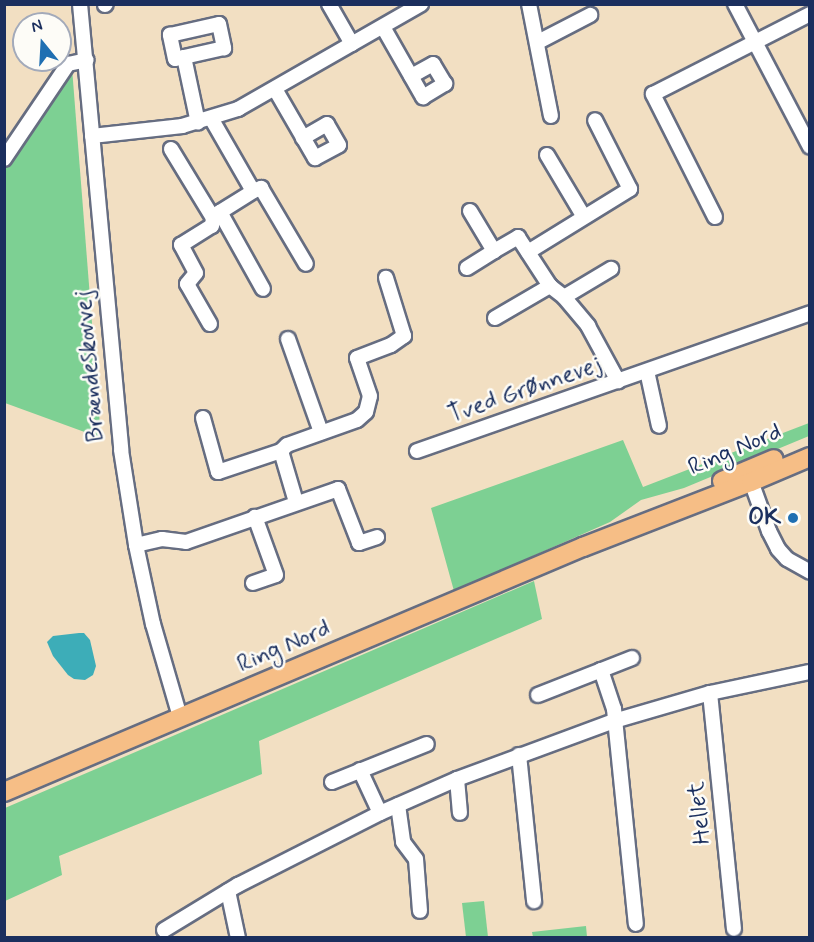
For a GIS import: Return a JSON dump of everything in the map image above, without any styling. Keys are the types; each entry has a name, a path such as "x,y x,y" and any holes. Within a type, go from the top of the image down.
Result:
{"main road":[{"name":"Ring Nord","path":"749,476 810,445"},
{"name":"Ring Nord","path":"4,792 583,547 680,499 810,457"}],"street":[{"name":"Brændeskovvej","path":"80,4 87,60 115,407 136,545 153,624 180,717"},
{"path":"329,4 352,44"},
{"path":"92,136 205,121 251,104 421,4"},
{"path":"530,4 551,117"},
{"path":"735,4 810,147"},
{"path":"715,217 653,94 756,44 810,14"},
{"path":"538,42 590,15"},
{"path":"383,27 411,76"},
{"path":"184,57 205,121 253,191"},
{"path":"4,159 68,64 87,60"},
{"path":"275,89 303,138"},
{"path":"528,252 630,189 595,120"},
{"path":"171,149 217,215 263,289"},
{"path":"547,155 584,217"},
{"path":"210,324 187,284 196,273 181,245 212,226 217,215 253,191 261,188 306,264"},
{"path":"470,212 495,250"},
{"path":"467,267 518,237 550,286 564,297 588,326 618,381"},
{"path":"564,297 611,269"},
{"path":"203,418 218,472 281,451 287,445 357,420 369,407 370,396 357,358 390,345 404,336 386,278"},
{"path":"495,318 550,286"},
{"name":"Tved Grønnevej","path":"417,451 810,313"},
{"path":"288,339 321,432"},
{"path":"647,371 658,426"},
{"path":"281,451 296,502"},
{"path":"749,476 768,531 778,549 787,559 810,572"},
{"path":"136,545 162,539 186,542 338,489 359,543 377,537"},
{"path":"253,583 276,575 255,517"},
{"path":"538,695 632,658"},
{"path":"601,670 614,709 636,924"},
{"path":"164,930 228,891 380,813 457,779 614,721 710,693 810,672"},
{"name":"Hellet","path":"710,693 734,929"},
{"path":"332,782 427,744"},
{"path":"519,755 534,901"},
{"path":"360,770 380,813"},
{"path":"457,779 460,813"},
{"path":"398,805 403,842 416,859 420,911"},
{"path":"228,891 238,938"}],"green space":[{"path":"72,68 101,438 5,403 4,163 69,72 72,72"},
{"path":"809,423 809,436 684,488 641,500 610,522 454,591 431,508 623,440 643,487"},
{"path":"534,581 542,619 259,741 262,774 59,856 62,875 5,901 5,808"},
{"path":"484,901 488,937 466,937 462,903"},
{"path":"586,926 587,937 533,937 532,932"}],"water":[{"path":"84,633 90,640 96,666 93,675 85,680 74,679 68,675 53,656 47,642 53,636"}],"place":[{"name":"OK","path":"793,518"}]}
